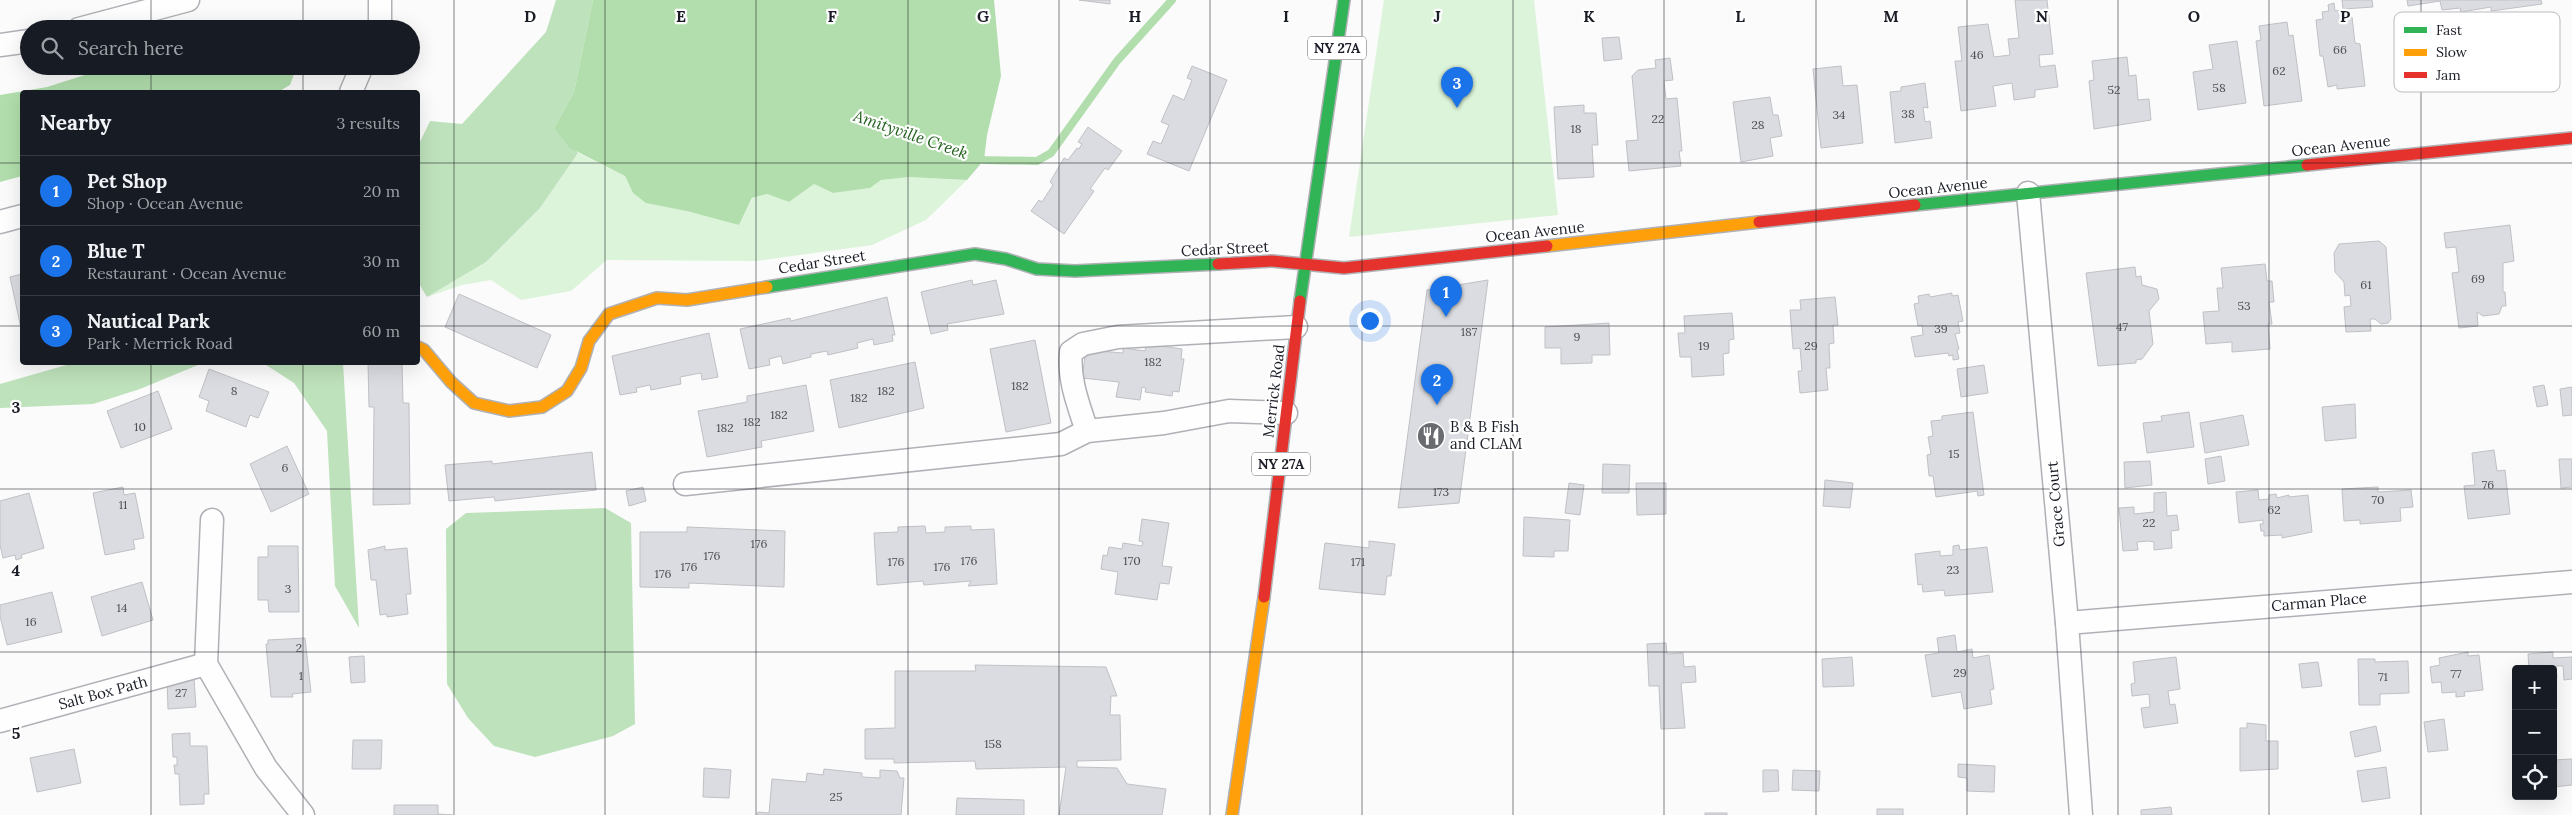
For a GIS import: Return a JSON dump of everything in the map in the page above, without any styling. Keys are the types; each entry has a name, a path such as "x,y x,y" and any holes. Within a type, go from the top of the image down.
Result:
{"street":[{"path":"113,20 188,0"},
{"path":"380,0 380,20"},
{"name":"Merrick Road","path":"1232,815 1264,600 1296,327 1307,264 1344,0"},
{"path":"0,45 20,42"},
{"path":"352,90 358,75"},
{"name":"Ocean Avenue","path":"1307,264 1344,268 2028,193 2572,138"},
{"name":"Grace Court","path":"2028,193 2081,815"},
{"path":"0,222 20,217"},
{"name":"Cedar Street","path":"420,348 424,350 451,382 474,403 509,410 542,407 567,391 581,368 589,341 609,314 657,298 686,300 940,258 975,254 1006,259 1037,269 1075,271 1272,261 1307,264"},
{"path":"1087,432 1075,394 1070,366 1071,352 1083,344 1118,337 1296,327"},
{"path":"685,484 1061,444 1087,432 1164,423 1229,411 1286,413"},
{"path":"212,520 206,664 266,768 303,815"},
{"name":"Carman Place","path":"2066,624 2572,582"},
{"name":"Salt Box Path","path":"0,721 206,664"}],"shaded area":[{"path":"556,0 593,0 574,92 554,128 578,153 540,208 486,262 427,297 420,285 420,142 430,121 462,124 546,32"},
{"path":"1384,0 1534,0 1558,215 1349,237"},
{"path":"578,153 625,176 633,193 739,225 753,198 767,194 789,202 814,184 833,193 870,188 881,180 909,177 967,180 926,220 872,245 756,261 607,260 571,291 521,300 491,280 462,285 427,297 486,262 540,208"},
{"path":"66,365 198,365 140,389 93,404 0,408 0,384"},
{"path":"266,365 343,365 359,628 335,586 327,431 294,383"},
{"path":"605,508 631,523 635,724 613,736 535,757 494,746 468,718 447,684 446,529 466,513"}],"water":[{"path":"593,0 994,0 1001,76 987,135 984,160 967,180 909,177 881,180 870,188 833,193 814,184 789,202 767,194 752,198 739,225 687,211 646,203 633,193 625,176 570,148 554,128 574,92"},
{"path":"85,75 294,75 290,85 281,90 29,90 47,87"},
{"path":"20,92 20,177 0,182 0,95"}],"building":[{"path":"1079,0 1110,0 1110,4"},
{"path":"2015,0 2047,0 2053,54 2039,55 2040,67 2055,65 2058,87 2035,90 2035,97 2014,100 2012,83 1993,86 1996,106 1961,111 1955,61 1962,61 1958,27 1988,24 1994,57 2010,55 2008,39 2019,38"},
{"path":"2342,0 2372,0 2373,7 2343,9"},
{"path":"2407,0 2541,0 2542,4 2491,11 2491,7 2461,12 2460,8 2442,10 2440,1 2408,6"},
{"path":"2334,3 2335,11 2342,10 2343,18 2352,17 2355,43 2360,44 2365,86 2337,89 2337,85 2328,87 2323,56 2320,56 2316,20 2323,19 2322,12 2329,11 2328,5"},
{"path":"2287,22 2289,36 2293,35 2302,101 2264,106 2256,41 2261,40 2259,26"},
{"path":"1619,37 1622,59 1604,61 1602,38"},
{"path":"2237,41 2246,103 2198,110 2193,72 2213,69 2209,45"},
{"path":"2127,57 2129,76 2136,75 2138,100 2149,99 2151,120 2094,129 2089,81 2094,80 2092,61"},
{"path":"1670,58 1673,80 1664,81 1666,99 1677,98 1682,151 1679,151 1681,166 1629,171 1626,141 1638,140 1632,76 1638,70 1656,68 1655,60"},
{"path":"1192,66 1227,80 1189,171 1147,154 1153,141 1161,144 1169,125 1161,122 1173,95 1184,100 1192,80 1187,78"},
{"path":"1841,66 1843,86 1857,85 1863,143 1821,148 1813,69"},
{"path":"1925,83 1928,108 1923,107 1925,122 1930,121 1932,138 1895,143 1890,92 1901,91 1901,87"},
{"path":"1770,97 1773,115 1778,115 1782,136 1770,138 1773,156 1741,162 1733,102"},
{"path":"1584,105 1584,113 1596,113 1598,145 1592,145 1594,177 1558,179 1554,107"},
{"path":"1088,127 1122,151 1108,170 1105,168 1090,189 1094,191 1064,234 1031,211 1039,200 1042,202 1053,185 1050,182 1064,158 1068,160 1077,148 1079,149 1082,144 1078,142"},
{"path":"2510,225 2514,261 2503,263 2503,292 2505,292 2506,306 2502,306 2499,314 2483,316 2477,312 2478,326 2459,328 2452,273 2459,272 2456,247 2446,248 2444,233"},
{"path":"2379,241 2386,247 2391,319 2388,323 2381,324 2375,319 2370,319 2371,331 2346,332 2344,307 2351,306 2350,295 2345,296 2344,282 2335,272 2334,253 2339,244"},
{"path":"2265,264 2267,281 2272,281 2274,302 2269,302 2272,324 2268,324 2270,349 2232,352 2232,342 2206,344 2203,312 2219,311 2217,288 2223,288 2221,268"},
{"path":"2135,267 2136,277 2141,276 2142,285 2157,289 2159,299 2149,311 2153,344 2142,359 2136,360 2136,363 2098,366 2086,273"},
{"path":"20,274 20,324 10,277"},
{"path":"972,280 973,285 996,280 1004,314 947,324 948,330 931,334 921,292"},
{"path":"1488,280 1459,503 1398,508 1427,290"},
{"path":"1952,293 1952,296 1958,295 1963,321 1958,322 1960,333 1955,334 1959,349 1957,350 1959,359 1953,360 1953,355 1949,356 1948,353 1915,357 1911,337 1923,335 1922,325 1918,326 1914,304 1919,303 1918,296 1929,294 1930,297"},
{"path":"459,294 551,335 537,368 445,327"},
{"path":"887,297 895,335 892,335 893,341 874,345 873,339 857,343 858,348 828,355 827,351 811,354 811,357 783,364 781,356 769,359 770,365 749,369 740,329 790,318 791,321"},
{"path":"1835,297 1838,325 1833,325 1834,343 1829,344 1830,368 1826,368 1828,390 1800,393 1798,371 1802,371 1800,348 1793,349 1790,310 1801,310 1800,300"},
{"path":"1732,313 1734,339 1729,340 1729,353 1723,354 1724,375 1692,377 1691,357 1680,357 1678,333 1685,333 1684,316"},
{"path":"1609,323 1610,355 1592,355 1592,363 1561,364 1561,348 1545,348 1545,327"},
{"path":"709,333 718,377 702,380 701,373 680,377 681,384 651,390 650,385 636,388 637,392 620,395 612,356"},
{"path":"1035,340 1051,423 1006,432 990,349"},
{"path":"1146,344 1182,349 1181,359 1184,359 1179,392 1173,391 1172,396 1145,392 1146,388 1142,387 1140,400 1116,397 1119,382 1082,378 1086,350 1123,353 1123,348 1145,351"},
{"path":"915,362 924,408 839,428 830,380"},
{"path":"368,365 402,365 403,403 409,403 410,504 373,505 374,407 369,407"},
{"path":"1984,365 1988,393 1961,397 1957,369"},
{"path":"209,369 269,392 258,418 250,415 246,427 206,411 209,401 199,397"},
{"path":"806,385 814,431 761,441 762,447 707,457 698,411 747,402 747,396"},
{"path":"2544,385 2548,405 2537,407 2533,387"},
{"path":"2572,387 2572,415 2563,416 2560,389"},
{"path":"158,391 172,429 121,448 107,411"},
{"path":"2355,404 2356,438 2325,441 2322,407"},
{"path":"1973,412 1984,495 1978,496 1977,491 1936,497 1933,476 1929,476 1927,455 1931,454 1928,437 1933,436 1931,421 1942,420 1942,416"},
{"path":"2189,412 2194,447 2147,453 2143,423 2162,421 2161,416"},
{"path":"2243,415 2249,445 2205,453 2200,423"},
{"path":"287,446 309,494 271,512 250,464"},
{"path":"2494,450 2497,471 2505,470 2510,514 2468,519 2464,486 2475,485 2472,453"},
{"path":"592,452 596,490 495,501 494,497 449,501 445,465 492,461 492,464"},
{"path":"2221,456 2225,481 2208,484 2205,459"},
{"path":"2559,459 2572,459 2572,487 2561,488"},
{"path":"2150,461 2152,485 2125,488 2124,462"},
{"path":"1603,464 1630,465 1629,493 1602,493"},
{"path":"1825,480 1853,483 1850,508 1823,506"},
{"path":"1569,483 1584,485 1580,515 1565,513"},
{"path":"1636,483 1666,483 1666,514 1637,515"},
{"path":"123,487 124,495 135,493 144,538 133,540 135,549 105,555 93,493"},
{"path":"643,487 646,501 629,506 626,491"},
{"path":"2378,487 2378,492 2411,490 2413,507 2400,508 2401,521 2360,524 2360,520 2344,521 2342,489"},
{"path":"2258,490 2259,500 2269,499 2269,495 2276,494 2277,498 2289,495 2289,497 2308,495 2312,532 2282,538 2282,535 2264,536 2264,531 2261,531 2260,524 2263,524 2263,520 2239,523 2236,492"},
{"path":"2166,492 2167,516 2177,515 2179,530 2171,531 2172,548 2154,550 2154,542 2148,541 2137,542 2138,550 2123,551 2119,508 2134,507 2134,514 2154,512 2154,493"},
{"path":"29,493 44,548 21,555 22,558 16,560 15,555 3,558 0,545 0,501"},
{"path":"1524,517 1570,520 1568,551 1554,551 1554,557 1523,556"},
{"path":"1142,519 1169,523 1162,566 1172,567 1169,584 1160,583 1157,600 1115,594 1118,572 1101,569 1103,555 1107,556 1109,547 1122,549 1123,543 1142,546 1143,542 1139,541"},
{"path":"925,526 926,533 945,532 945,527 971,526 971,530 994,529 997,584 968,586 971,581 924,585 923,581 877,585 874,533 898,532 898,527"},
{"path":"687,527 785,531 784,587 689,583 689,588 640,587 640,532 687,532"},
{"path":"1369,541 1395,544 1391,576 1387,576 1385,595 1319,589 1325,543 1369,548"},
{"path":"1959,545 1960,550 1987,547 1993,592 1945,596 1944,590 1923,592 1922,584 1918,585 1915,554 1940,551 1940,556 1953,555 1953,546"},
{"path":"268,546 298,546 299,612 269,612 268,600 258,600 258,557 268,557"},
{"path":"385,546 385,550 407,548 411,594 406,594 408,614 387,617 387,614 380,615 376,580 371,580 368,550"},
{"path":"142,582 153,620 102,636 91,597"},
{"path":"52,592 62,632 7,645 0,616 0,605"},
{"path":"1955,635 1957,652 1972,649 1973,658 1989,655 1994,689 1990,690 1992,704 1964,709 1961,692 1932,697 1925,655 1939,653 1937,638"},
{"path":"305,638 311,692 292,694 293,697 271,697 266,644 268,644 268,640"},
{"path":"1666,643 1667,654 1683,653 1684,667 1695,666 1696,682 1681,683 1685,728 1661,729 1659,686 1649,686 1647,644"},
{"path":"2468,652 2468,656 2479,655 2483,690 2464,692 2465,696 2456,697 2456,692 2442,693 2441,682 2432,683 2430,667 2440,665 2439,658"},
{"path":"2553,652 2553,658 2572,657 2572,679 2564,680 2563,666 2529,665 2528,654"},
{"path":"364,656 365,682 351,683 349,657"},
{"path":"1852,657 1854,686 1823,687 1822,659"},
{"path":"2176,657 2180,689 2168,691 2170,705 2175,704 2178,723 2144,728 2141,708 2150,707 2149,694 2132,696 2131,684 2135,683 2133,662"},
{"path":"2358,659 2375,659 2375,662 2408,661 2409,693 2380,694 2380,705 2359,705"},
{"path":"2318,662 2322,686 2302,688 2299,664"},
{"path":"975,665 1106,667 1117,696 1111,696 1110,715 1120,715 1121,760 1077,761 1077,767 1117,768 1127,784 1166,789 1162,815 1059,815 1066,767 976,769 975,761 894,763 894,759 865,759 865,729 895,728 895,671 976,671"},
{"path":"194,678 196,707 168,709 167,680"},
{"path":"2444,719 2448,750 2428,752 2424,722"},
{"path":"2247,723 2266,725 2266,741 2278,741 2278,769 2240,771 2240,728 2247,728"},
{"path":"2376,726 2381,751 2355,757 2350,732"},
{"path":"190,733 190,746 207,746 209,794 204,794 204,804 180,805 179,774 175,774 174,765 177,765 177,757 173,757 172,734"},
{"path":"353,740 382,740 381,769 352,769"},
{"path":"74,749 81,783 37,792 30,758"},
{"path":"2572,759 2572,785 2557,787 2557,760"},
{"path":"1958,764 1995,766 1994,792 1967,791 1967,778 1958,777"},
{"path":"2386,767 2390,798 2362,802 2357,771"},
{"path":"704,768 731,770 729,798 703,797"},
{"path":"824,769 862,773 862,777 880,778 880,770 897,771 900,778 904,778 901,815 757,815 758,812 769,813 772,779 806,782 807,773 823,775"},
{"path":"1763,770 1778,770 1779,791 1763,792"},
{"path":"1793,770 1820,771 1819,791 1792,790"},
{"path":"957,798 1024,800 1024,815 956,815"},
{"path":"394,805 438,805 438,814 453,815 394,815"},
{"path":"2171,807 2172,815 2141,815 2141,810"},
{"path":"1877,809 1903,809 1903,815 1877,815"},
{"path":"1705,813 1727,813 1727,815 1705,815"}],"waterway":[{"name":"Amityville Creek","path":"976,157 984,160 1037,161 1051,153 1117,61 1172,0"}],"traffic: fast":[{"path":"1300,301 1344,0"},
{"path":"1915,205 2307,165"},
{"path":"767,287 975,254 1006,259 1037,269 1075,271 1218,264"}],"traffic: slow":[{"path":"1547,246 1759,222"},
{"path":"420,348 424,350 451,382 474,403 509,411 542,407 567,391 581,368 589,341 609,314 657,298 687,300 767,287"},
{"path":"1232,815 1264,597"}],"traffic: jam":[{"path":"2307,165 2572,138"},
{"path":"1759,222 1915,205"},
{"path":"1218,264 1272,261 1344,268 1547,246"},
{"path":"1264,597 1300,301"}],"place":[{"name":"Nautical Park","path":"1457,108"},
{"name":"Pet Shop","path":"1446,317"},
{"name":"Blue T","path":"1437,405"},
{"name":"B & B Fish and CLAM","path":"1431,436"}]}
